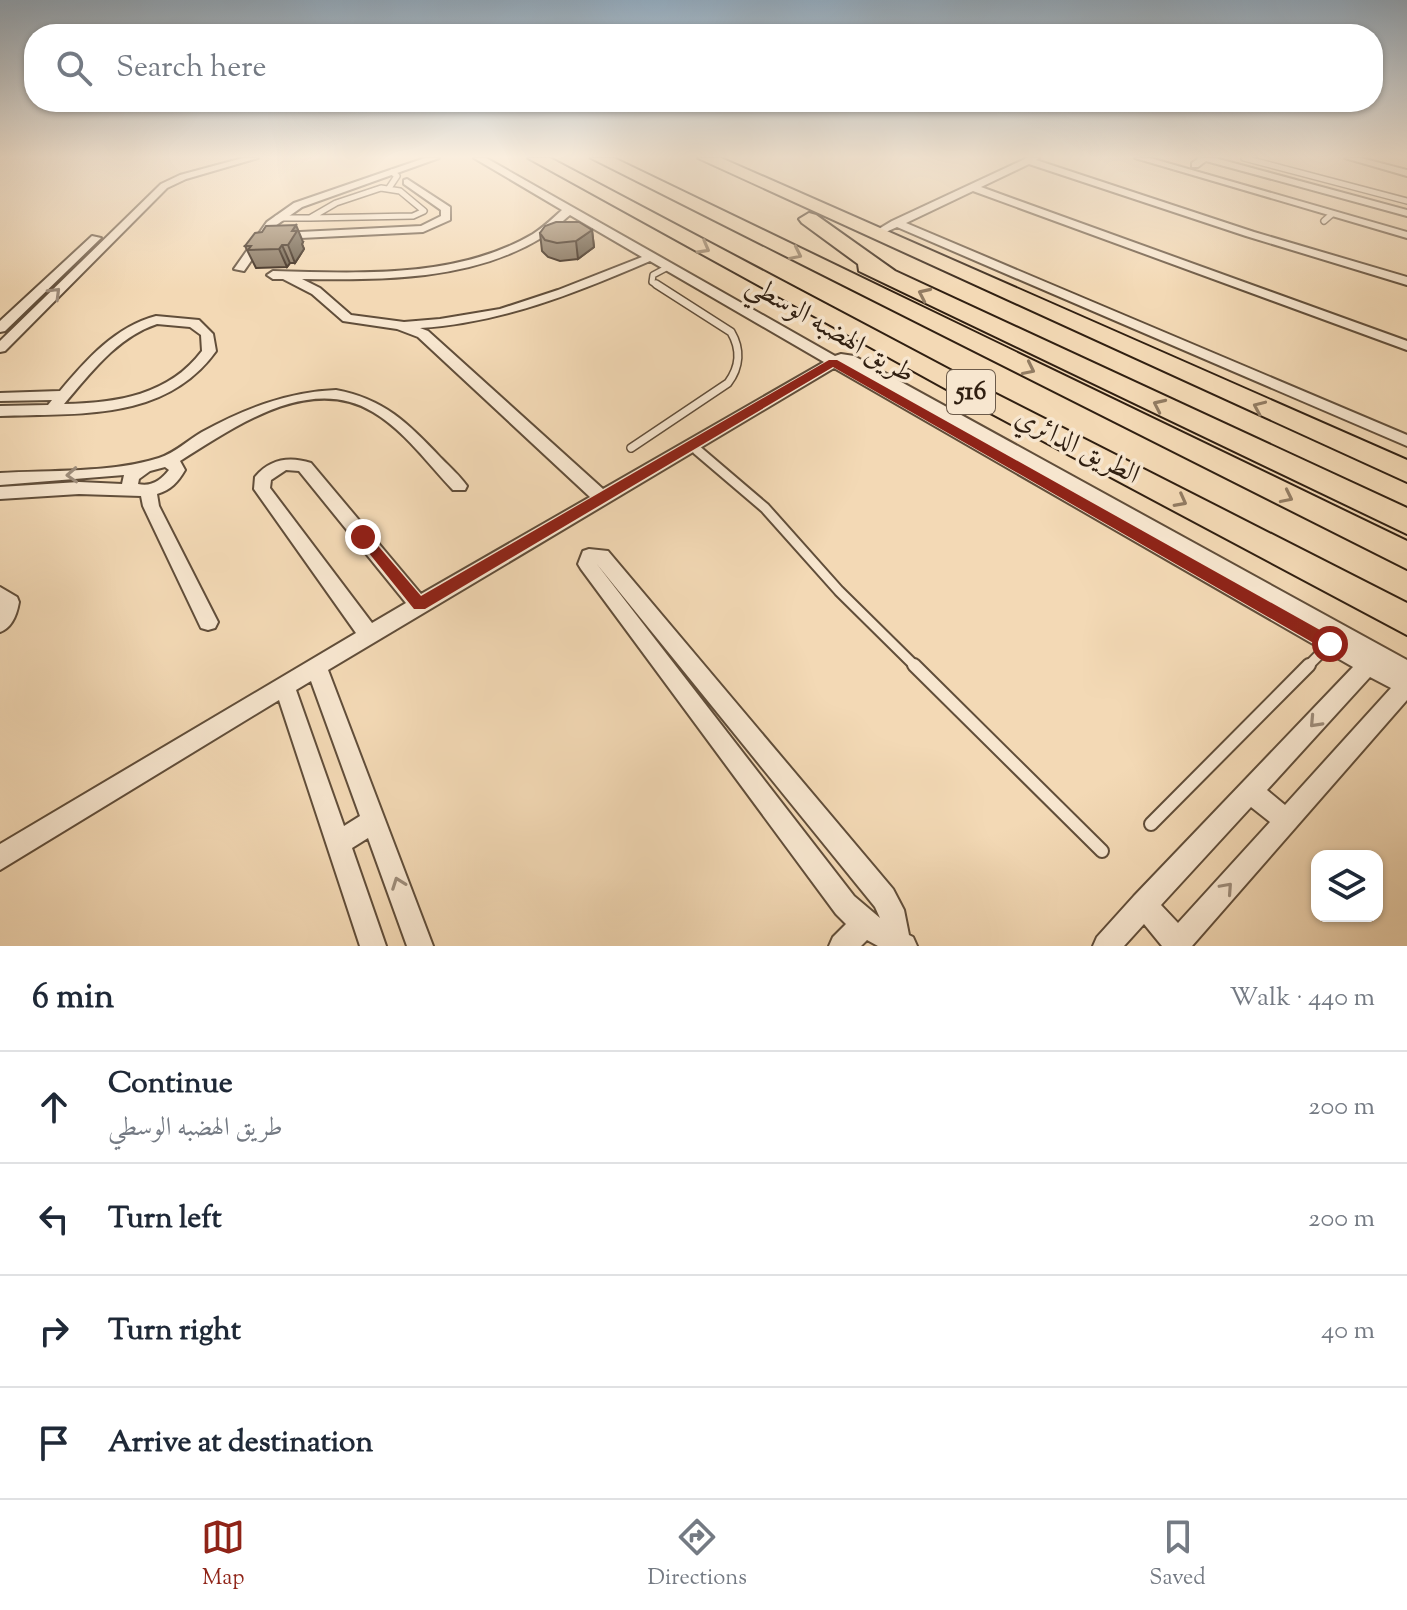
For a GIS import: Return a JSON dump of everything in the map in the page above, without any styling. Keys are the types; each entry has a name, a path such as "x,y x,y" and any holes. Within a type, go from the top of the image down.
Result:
{"highway":[{"name":"الطريق الدائري","path":"622,202 977,395 1407,620"},
{"name":"الطريق الدائري","path":"690,202 1407,556"},
{"name":"516","path":"732,202 1407,522"},
{"name":"516","path":"784,202 868,258 892,279"},
{"name":"516","path":"819,202 886,228 1407,472"}],"street":[{"path":"0,328 133,202"},
{"path":"0,348 148,202"},
{"path":"240,269 277,218 306,202"},
{"path":"262,237 423,229 446,218 446,209 436,202"},
{"name":"طريق الهضبه الوسطي","path":"555,202 616,232 668,267 1407,670"},
{"name":"طريق الهضبه الوسطي","path":"566,202 1406,686"},
{"path":"886,228 940,202"},
{"path":"1023,202 1400,337 1407,346"},
{"path":"1157,202 1250,234 1407,281"},
{"path":"1280,202 1330,218 1407,235"},
{"path":"1324,202 1407,226"},
{"path":"1367,202 1407,213"},
{"path":"569,210 547,231 529,242 481,261 424,271 279,275 316,291 347,318 400,325 464,321 515,310 651,257"},
{"path":"886,228 1407,441"},
{"path":"0,411 52,409 103,407 163,390 194,371 203,360 209,351 207,334 194,323 182,320 156,320 132,327 52,409"},
{"path":"400,325 423,334 601,497"},
{"path":"0,858 284,685 839,359"},
{"path":"0,397 65,395"},
{"path":"0,479 102,473 166,461 266,406 315,396 344,397 381,410 459,486"},
{"path":"0,493 79,488 141,490 165,485 176,475 176,466 166,461"},
{"path":"369,635 262,489 261,481 276,467 298,464 305,467 419,605"},
{"path":"143,467 129,482 141,490 151,506 208,622"},
{"path":"589,556 602,556 884,898 891,910 901,944 865,924 845,905 587,564 589,556"},
{"path":"0,595 10,602 0,624"},
{"path":"1106,946 1368,665"},
{"path":"316,666 420,946"},
{"path":"284,685 373,946"},
{"path":"1143,905 1177,944 1406,686"},
{"path":"1250,791 1287,821"},
{"path":"337,843 375,821"},
{"path":"842,946 865,924"}],"lane":[{"path":"310,218 341,202"},
{"path":"277,218 413,216 424,209 415,202"},
{"path":"631,448 728,383 738,370 737,342 731,332 652,282 653,275 668,267"},
{"path":"691,445 765,508 833,585 1102,851"},
{"path":"1151,824 1330,644"}],"building":[{"path":"556,222 579,222 592,230 576,241 557,243 545,240 540,233 545,226"},
{"path":"296,225 292,231 297,231 288,245 282,245 279,249 248,250 251,246 245,246 255,233 262,232 266,226"}],"route":[{"path":"363,537 419,605 833,363 1330,644"}]}
